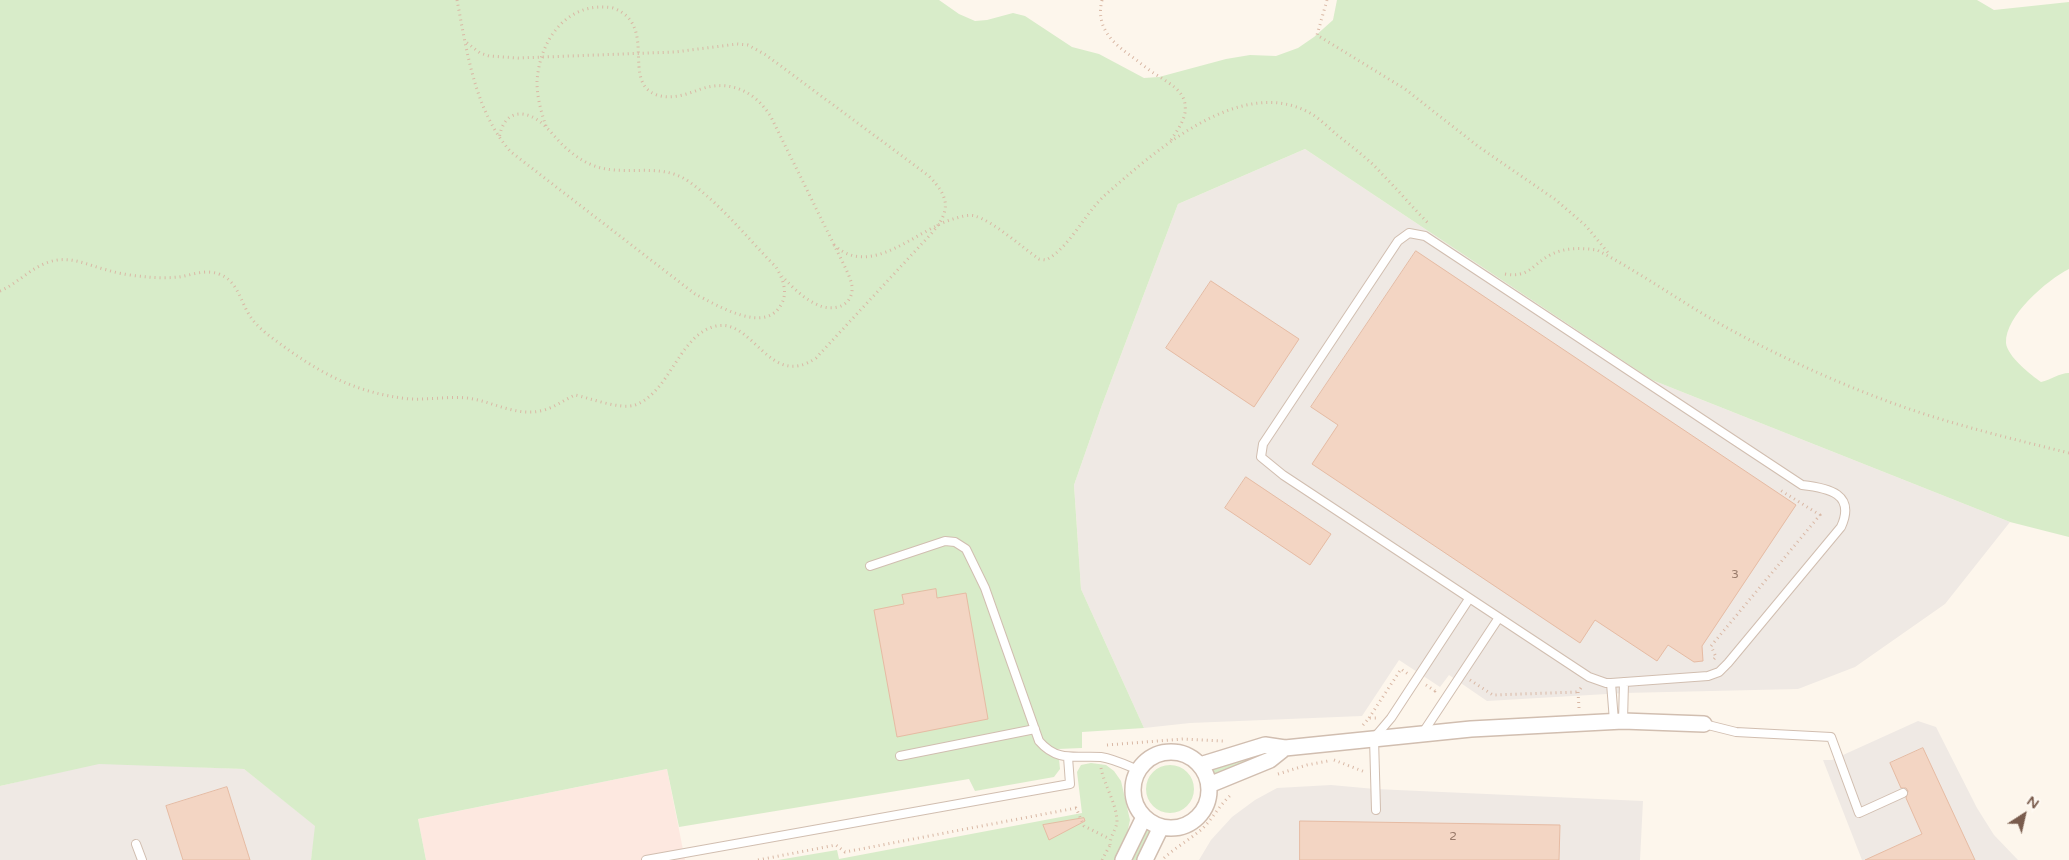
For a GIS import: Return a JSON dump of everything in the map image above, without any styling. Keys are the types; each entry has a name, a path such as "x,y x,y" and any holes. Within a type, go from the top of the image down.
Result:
{"street":[{"path":"1200,765 1265,745 1285,748 1471,729 1618,721 1704,724"},
{"path":"1209,785 1270,760 1285,748"},
{"path":"1175,752 1188,756 1200,765 1209,785 1208,798 1204,810 1196,819 1179,827 1161,827 1144,817 1137,807 1133,795 1133,782 1138,770 1148,760 1160,753 1175,752"},
{"path":"1123,860 1144,817"},
{"path":"1145,860 1161,827"}],"lane":[{"path":"1409,233 1425,236 1802,485 1821,487 1834,492 1843,501 1847,514 1841,527 1728,663 1719,672 1708,676 1606,683 1578,671 1469,599 1283,475 1261,457 1262,444 1398,241 1409,233"},
{"path":"870,566 945,541 955,542 966,549 985,588 1039,741 1048,751 1068,757 1102,757 1119,761 1138,770"},
{"path":"1376,810 1374,738 1391,718 1469,599"},
{"path":"1421,735 1498,619"},
{"path":"1618,721 1624,682"},
{"path":"1611,683 1618,721"},
{"path":"1704,724 1736,732 1831,736 1859,813 1904,793"},
{"path":"900,756 1035,729"},
{"path":"646,860 1070,784 1068,757"},
{"path":"136,844 142,860"}],"path":[{"path":"457,0 476,85 499,139 511,152 695,294 716,305 751,318 765,318 774,313 784,298 781,276"},
{"path":"1102,0 1101,15 1103,27 1111,40 1171,84 1183,96 1185,116 1169,143"},
{"path":"1327,0 1317,35 1405,89 1479,146 1556,200 1586,226 1612,257"},
{"path":"499,139 502,125 514,114 534,117 565,148 592,165 624,172 656,170 670,172 687,181 723,211 776,266 781,276 797,292 817,305 828,309 843,305 851,297 853,290 846,269 772,117 757,99 738,88 727,85 703,88 676,97 658,95 645,86 641,79 638,33 628,17 612,7 594,5 575,8 562,17 548,38 538,71 538,93 546,128"},
{"path":"0,291 35,268 48,262 62,260 75,260 107,270 148,277 178,277 208,271 220,274 232,282 250,316 270,337 340,382 360,390 388,396 413,399 468,398 484,400 514,411 530,413 556,406 574,395 624,406 635,405 654,391 697,336 707,329 718,325 736,328 776,362 797,366 808,364 816,358 942,222 946,211 946,201 943,193 930,176 757,49 748,45 737,44 675,52 542,57 489,56 480,53 466,42"},
{"path":"834,244 849,255 861,257 874,256 888,252 942,222 958,217 974,216 983,220 1039,259 1046,260 1058,252 1095,205 1169,143 1214,116 1252,103 1266,102 1297,106 1311,113 1376,167 1433,229"},
{"path":"1504,274 1520,275 1531,270 1551,254 1572,248 1597,250 1612,257 1731,330 1844,384 1880,399 2006,438 2069,453"},
{"path":"1270,777 1307,765 1335,760 1362,772 1375,772"},
{"path":"1162,860 1201,829 1212,818 1222,802 1237,790"},
{"path":"758,860 836,845 845,852 1076,808 1084,826 1110,839"}],"shaded area":[{"path":"1305,149 1652,380 2010,522 1945,604 1855,667 1798,689 1624,693 1487,701 1449,675 1440,687 1399,660 1362,716 1190,723 1144,728 1081,589 1074,485 1102,405 1178,204"},
{"path":"1918,721 1936,727 1977,808 1994,835 2018,860 1862,860 1823,760 1832,760"},
{"path":"99,763 244,769 316,826 311,860 0,860 0,786"},
{"path":"667,769 685,860 426,860 418,819"},
{"path":"1331,785 1375,789 1643,801 1640,860 1199,860 1211,840 1232,817 1255,800 1277,788"}],"green space":[{"path":"0,0 939,0 959,14 975,21 1013,13 1025,16 1072,47 1099,54 1144,78 1159,77 1226,59 1250,55 1276,56 1298,48 1333,20 1337,0 1977,0 1994,10 2069,2 2069,269 2050,281 2029,300 2012,322 2006,343 2010,354 2041,382 2069,373 2069,537 2010,522 1652,380 1305,149 1178,204 1102,405 1074,485 1081,589 1144,728 1082,732 1082,748 1058,749 1060,769 1054,777 975,791 969,779 679,827 667,769 418,819 426,860 311,860 315,826 244,769 99,764 0,786"},
{"path":"1274,751 1217,776 1211,772 1212,767 1242,756"},
{"path":"1091,763 1106,765 1114,771 1121,781 1130,820 1127,834 1115,860 778,860 837,850 839,859 1082,813 1077,772 1081,765"},
{"path":"1165,765 1175,765 1184,769 1190,775 1193,780 1193,798 1184,809 1175,813 1165,813 1156,809 1150,803 1146,794 1146,784 1150,775 1156,769"},
{"path":"1147,829 1151,831 1139,860 1129,860 1143,831"}],"building":[{"path":"1416,251 1796,505 1702,646 1703,661 1694,662 1668,645 1657,661 1595,620 1580,643 1312,464 1338,425 1311,407"},
{"path":"1211,281 1299,339 1254,407 1166,348"},
{"path":"1246,477 1331,534 1310,565 1225,508"},
{"path":"936,589 937,598 966,593 988,719 897,737 874,610 904,604 902,595"},
{"path":"1923,748 1975,860 1865,860 1922,834 1906,798 1908,791 1906,788 1901,788 1890,763"},
{"path":"227,787 250,860 183,860 166,806"},
{"path":"1084,818 1085,821 1049,840 1043,825"},
{"path":"1300,821 1560,825 1559,860 1300,860"}]}
